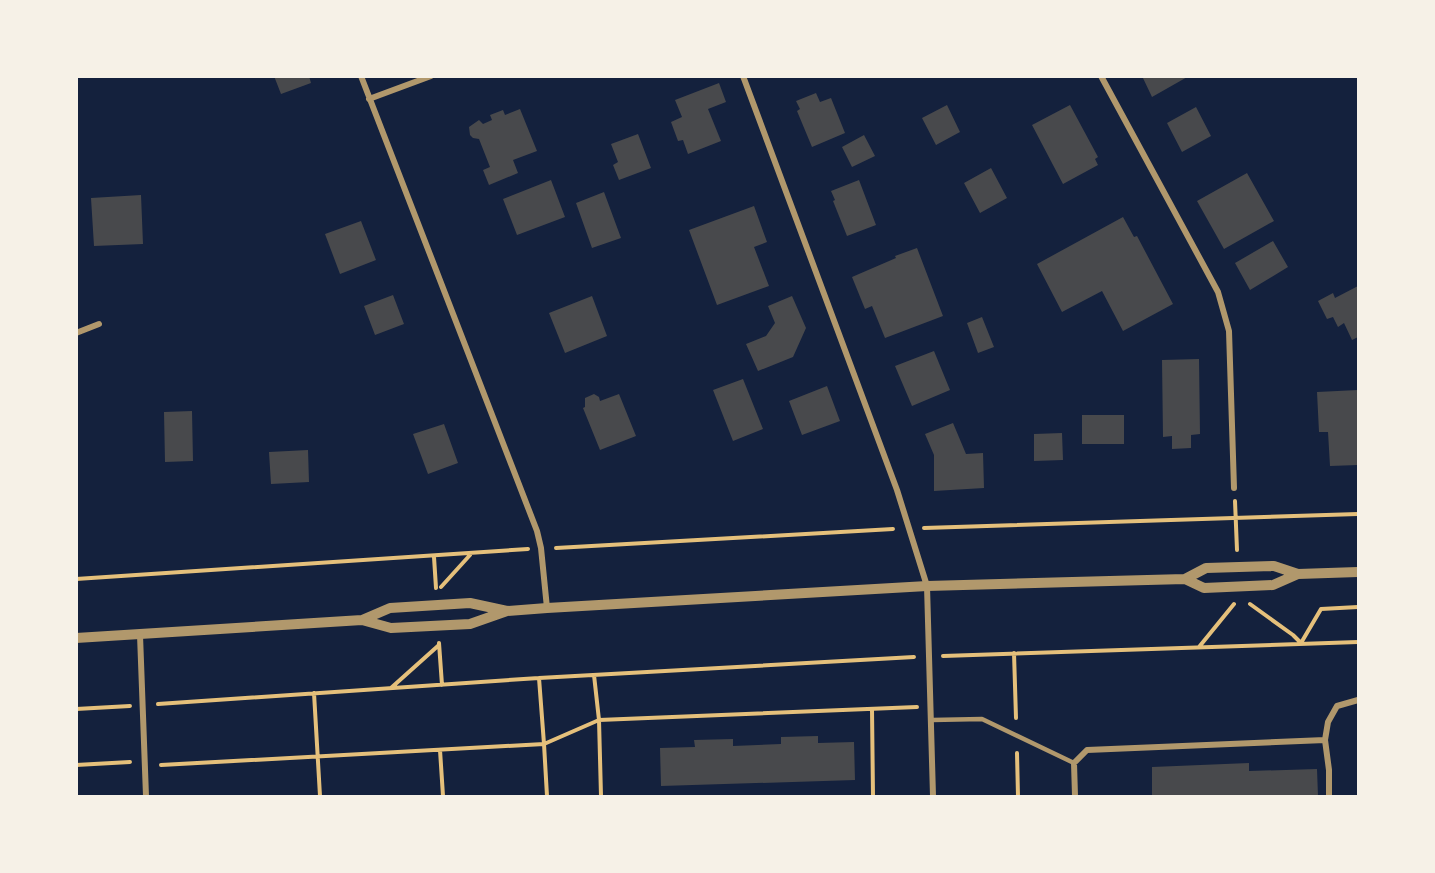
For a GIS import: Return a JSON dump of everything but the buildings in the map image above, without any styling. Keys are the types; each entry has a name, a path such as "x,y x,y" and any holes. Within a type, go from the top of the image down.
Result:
{"street":[{"path":"360,76 537,531 547,608"},
{"path":"369,99 430,76"},
{"path":"743,76 897,490 927,586 933,796"},
{"path":"1101,76 1218,292 1229,331 1234,488"},
{"path":"76,333 99,324"},
{"path":"76,638 362,620 391,628 470,624 507,611 927,586 1185,579 1206,568 1274,566 1299,574 1359,572"},
{"path":"1185,579 1204,588 1239,591 1273,585 1299,574"},
{"path":"362,620 390,608 470,603 507,611"},
{"path":"140,634 146,796"},
{"path":"1329,796 1329,770 1325,740 1328,722 1337,706 1359,700"},
{"path":"1075,796 1074,763 1087,750 1325,740"}],"lane":[{"path":"932,720 982,719 1074,763"}],"path":[{"path":"1234,488 1238,567"},
{"path":"76,579 434,557 541,548 908,528 1359,514"},
{"path":"434,557 436,591 472,554"},
{"path":"1199,648 1239,591 1301,643"},
{"path":"1301,643 1321,609 1359,607"},
{"path":"439,633 442,684"},
{"path":"76,709 539,678 930,657 1359,642"},
{"path":"391,688 440,644"},
{"path":"594,675 599,720 602,796"},
{"path":"539,678 547,796"},
{"path":"314,693 320,796"},
{"path":"76,765 125,762 145,765 544,744 599,720 932,707"},
{"path":"872,709 873,796"},
{"path":"440,750 443,796"}]}
